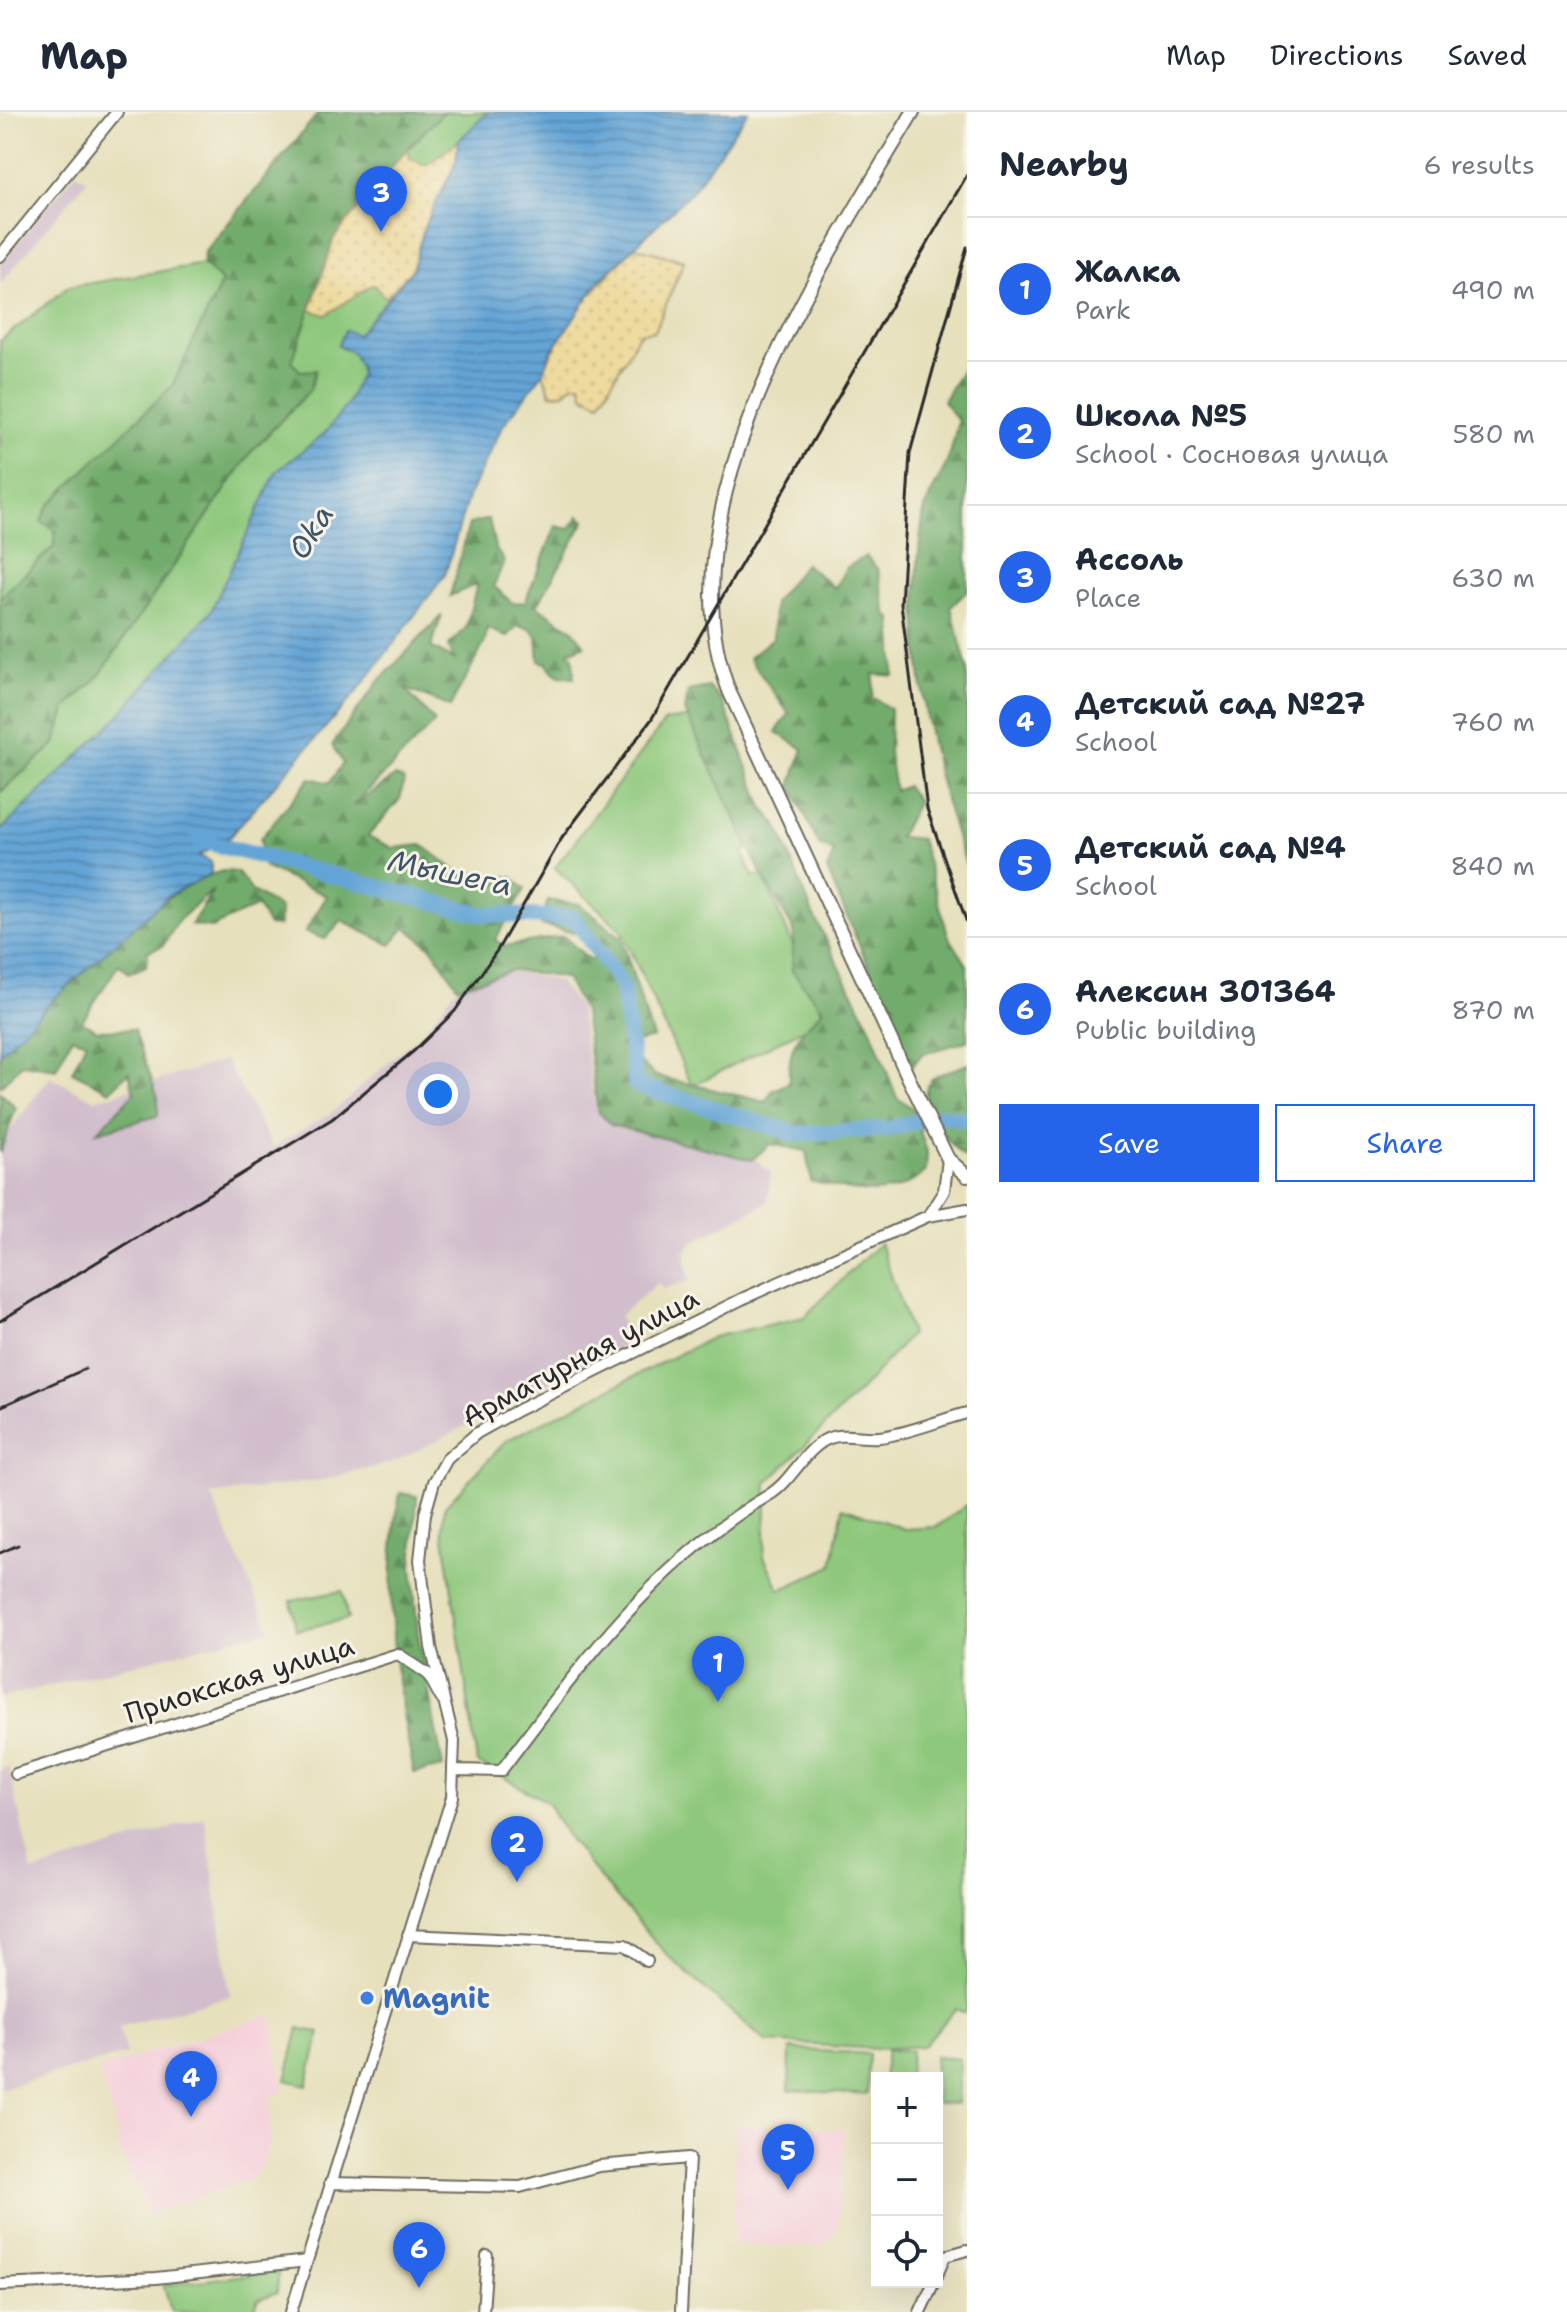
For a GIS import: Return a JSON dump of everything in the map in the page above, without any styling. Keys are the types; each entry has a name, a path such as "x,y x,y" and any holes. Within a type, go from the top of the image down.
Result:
{"main road":[{"path":"913,112 825,260 742,438 713,548 710,600 720,664 730,693 923,1109 948,1159 967,1176"}],"street":[{"path":"0,256 117,112"},
{"path":"928,1216 944,1191 948,1159"},
{"name":"Арматурная улица","path":"291,2312 445,1825 456,1770 450,1714 431,1647 420,1560 425,1514 434,1482 447,1459 477,1433 518,1410 742,1299 928,1216 967,1209"},
{"path":"456,1770 501,1771 593,1649 657,1581 703,1538 771,1494 825,1440 847,1435 879,1437 967,1413"},
{"name":"Приокская улица","path":"16,1774 398,1654 428,1674 450,1714"},
{"path":"408,1935 625,1945 647,1961"},
{"path":"330,2183 520,2187 599,2166 689,2158 681,2312"},
{"path":"943,2261 945,2256 967,2250"},
{"path":"483,2312 487,2256"},
{"path":"0,2285 156,2278 307,2261"},
{"path":"920,2312 931,2288"}],"shaded area":[{"path":"76,173 87,180 0,284 0,265"},
{"path":"483,966 558,981 579,1008 594,1100 621,1128 756,1160 771,1173 767,1203 694,1241 685,1251 689,1281 662,1289 659,1282 619,1316 629,1343 394,1462 323,1480 211,1495 270,1630 0,1698 0,1143 50,1077 95,1100 225,1060 273,1147 330,1114 426,1029 452,993"},
{"path":"9,1767 32,1872 205,1817 230,1996 119,2027 126,2054 0,2089 0,1770"},
{"path":"271,2015 284,2092 269,2097 271,2138 264,2161 252,2179 148,2214 116,2142 120,2140 99,2069"},
{"path":"736,2125 844,2130 838,2227 824,2246 734,2244"}],"green space":[{"path":"319,112 444,112 408,148 334,238 292,362 300,371 316,370 310,390 251,452 98,677 65,710 55,744 0,792 0,598 54,546 55,530 41,521 49,505 172,386 222,282 203,264 204,253"},
{"path":"444,112 488,112 459,141 412,270 357,335 345,331 338,345 352,352 361,374 348,403 325,433 276,472 211,611 116,719 0,831 0,793 55,744 65,710 98,677 251,452 310,390 292,362 334,238 408,148"},
{"path":"203,264 222,282 172,386 50,505 55,530 54,546 0,598 0,341 68,287"},
{"path":"967,361 967,591 951,607 967,668 967,867 940,782 930,738 918,651 917,607 923,518 949,457 958,421 943,401"},
{"path":"579,516 585,521 537,606 572,629 585,645 569,652 573,657 574,678 557,676 546,663 539,661 537,637 531,629 517,626 507,637 487,628 485,642 450,707 404,688 435,722 353,806 396,776 404,780 400,799 368,836 393,848 422,845 458,872 512,877 525,889 495,940 505,946 563,936 590,960 601,956 579,934 541,925 548,900 579,904 621,937 653,1038 621,1046 656,1076 766,1102 772,1091 789,1083 792,1050 806,1027 823,1010 792,971 794,930 761,873 685,711 688,691 709,687 722,700 764,810 777,825 813,914 870,1027 897,1098 912,1108 927,1152 926,1171 913,1181 885,1191 856,1191 811,1181 806,1151 770,1144 752,1160 611,1125 598,1111 584,1012 565,978 512,970 458,987 431,947 405,927 391,945 342,921 325,939 305,932 327,896 264,867 260,839 310,778 329,783 343,763 332,745 378,682 442,615 431,647 455,660 448,646 466,628 477,584 450,596 469,524 489,519 495,548 504,561 494,586 512,603 525,602 556,526 569,529"},
{"path":"866,556 878,570 887,616 892,618 894,676 874,674 872,697 890,709 889,753 895,791 906,786 918,801 899,837 921,839 948,935 967,965 967,1041 922,1054 912,1067 827,870 834,852 819,845 791,786 803,749 776,732 789,714 749,658 773,638 774,602 805,564 835,588 846,568"},
{"path":"692,717 749,846 743,853 753,877 762,874 825,1018 692,1086 621,930 555,868 665,721"},
{"path":"223,871 237,872 252,891 280,908 279,926 268,925 257,906 211,928 191,925 213,890 179,920 163,946 148,951 146,966 129,973 119,964 82,1021 97,1030 134,1029 158,1098 158,1116 97,1132 134,1093 129,1072 110,1091 72,1072 86,1042 72,1037 56,1069 22,1064 0,1087 0,1054 75,977 136,922 167,899 196,881"},
{"path":"967,1064 967,1159 935,1123 926,1100 932,1079"},
{"path":"0,1092 16,1108 0,1153"},
{"path":"880,1243 911,1334 860,1391 767,1483 764,1557 780,1590 832,1566 843,1507 905,1529 936,1527 967,1505 967,2014 956,2009 923,2046 878,2049 766,2042 668,1956 599,1877 564,1832 548,1803 477,1762 443,1530 445,1506 507,1440 713,1337 804,1317"},
{"path":"400,1493 417,1496 412,1567 418,1634 443,1767 414,1773 396,1667 391,1600"},
{"path":"342,1591 348,1619 296,1630 291,1601"},
{"path":"299,2028 320,2033 307,2085 286,2080"},
{"path":"790,2049 869,2054 867,2095 789,2090"},
{"path":"887,2050 911,2051 909,2072 884,2072"},
{"path":"934,2057 959,2059 957,2104 943,2103 943,2072 935,2072"},
{"path":"279,2271 277,2292 257,2300 255,2312 172,2312 163,2285"}],"sand":[{"path":"458,141 456,163 425,225 412,270 386,298 373,284 326,315 310,310 334,238 408,148 410,159 427,165"},
{"path":"635,247 684,261 655,331 640,333 600,403 583,395 581,384 572,385 564,393 551,394 543,373 560,338 595,290"}],"water":[{"name":"Oka","path":"488,112 748,112 693,190 599,281 551,352 543,373 502,427 468,497 445,575 359,689 225,842 199,855 211,862 211,874 168,896 54,999 0,1054 0,831 116,719 211,611 276,472 325,433 348,403 360,374 359,364 352,352 338,346 345,330 357,335 412,270 425,225 456,163 458,141"}],"waterway":[{"name":"Мышега","path":"198,840 481,914 574,918 622,985 636,1085 796,1134 889,1129 941,1115 967,1120"}],"railway":[{"path":"0,1321 332,1119 415,1050 455,1011 498,949 562,838 651,720 967,175"},
{"path":"967,247 910,453 901,604 927,809 967,923"},
{"path":"0,1407 85,1369"},
{"path":"0,1553 18,1545"}],"place":[{"name":"Ассоль","path":"381,232"},
{"name":"Жалка","path":"718,1702"},
{"name":"Школа №5","path":"517,1882"},
{"name":"Magnit","path":"367,1998"},
{"name":"Детский сад №27","path":"191,2117"},
{"name":"Детский сад №4","path":"788,2190"},
{"name":"Алексин 301364","path":"419,2288"}]}
